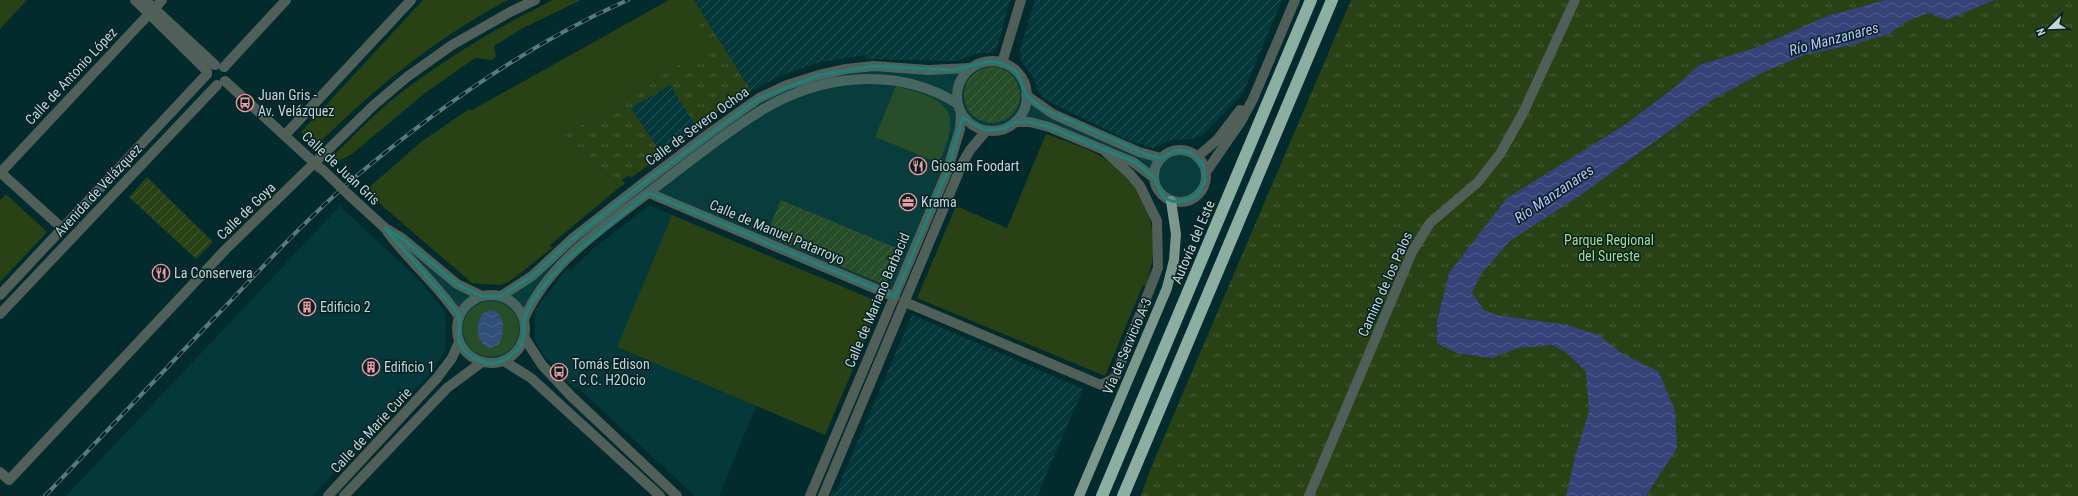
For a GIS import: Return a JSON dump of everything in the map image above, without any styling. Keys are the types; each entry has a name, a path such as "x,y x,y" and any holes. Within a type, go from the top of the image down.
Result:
{"highway":[{"name":"Autovía del Este","path":"1102,496 1311,0"},
{"path":"1123,496 1332,0"}],"main road":[{"name":"Vía de Servicio A-3","path":"1078,496 1167,288 1174,260 1176,234 1171,201"}],"street":[{"path":"135,0 152,11 213,69 227,72 221,83"},
{"path":"145,0 152,11"},
{"name":"Calle de Antonio López","path":"0,172 162,0"},
{"name":"Avenida de Velázquez","path":"0,295 213,69 286,0"},
{"path":"285,135 411,0"},
{"name":"Calle de Goya","path":"0,472 9,480 226,249 374,105 407,77 452,45 510,12 535,0"},
{"path":"1002,63 1021,0"},
{"path":"1197,157 1217,140 1234,120 1247,96 1288,0"},
{"path":"1206,172 1240,123 1253,99 1295,0"},
{"name":"Camino de los Palos","path":"1309,496 1412,252 1430,223 1478,182 1500,154 1523,113 1575,0"},
{"path":"1015,122 1023,110 1026,95 1023,83 1017,72 1002,63 991,61 980,63 970,68 962,78 957,90 959,108 972,124 986,131 996,131 1015,122 1030,122 1045,126 1136,163 1154,178"},
{"name":"Calle de Severo Ochoa","path":"501,296 532,276 573,238 664,167 759,98 787,85 818,75 846,69 874,66 928,70 970,68"},
{"name":"Calle de Juan Gris","path":"213,69 210,82 221,83 285,135 385,228 402,238 457,284 482,296"},
{"name":"Calle de Severo Ochoa","path":"524,319 540,288 581,246 732,130 763,110 790,96 822,86 858,79 901,80 926,87 959,108"},
{"name":"Avenida de Velázquez","path":"0,314 221,83"},
{"path":"1026,95 1053,114 1139,152 1161,158"},
{"name":"Calle de Mariano Barbacid","path":"810,496 947,172 960,130 959,108"},
{"name":"Calle de Mariano Barbacid","path":"822,496 963,162 970,150 986,131"},
{"path":"1175,150 1191,152 1197,157 1203,164 1206,172 1206,181 1197,196 1184,202 1171,201 1163,196 1158,190 1154,178 1156,164 1161,158 1175,150"},
{"path":"905,302 1101,385 1114,378 1158,268 1157,222 1148,201 1130,174 1106,152"},
{"path":"0,172 63,229"},
{"name":"Calle de Manuel Patarroyo","path":"649,193 895,297"},
{"name":"Calle de Juan Gris","path":"385,228 396,244 447,298 459,317"},
{"path":"482,296 501,296 511,301 524,319 524,337 520,348 504,361 496,363 482,362 473,358 464,351 459,342 457,332 459,317 464,308 471,301 482,296"},
{"path":"524,337 538,361 570,396 677,496"},
{"name":"Calle de Marie Curie","path":"328,496 446,368 459,342"},
{"path":"504,361 531,378 660,496"},
{"name":"Calle de Marie Curie","path":"344,496 447,388 482,362"}],"highlighted area":[{"path":"991,61 1002,63 1017,72 1026,95 1042,108 1148,155 1161,158 1175,150 1191,152 1203,164 1205,181 1197,196 1180,202 1171,201 1163,197 1154,178 1136,163 1049,127 1030,122 1015,122 1006,128 986,131 963,118 947,172 895,297 649,193 565,261 532,301 524,319 524,337 520,348 504,361 489,364 473,358 464,351 459,342 459,317 455,310 385,228 402,238 457,284 482,296 501,296 532,276 573,238 642,184 759,98 819,75 874,66 952,70"}],"shaded area":[{"path":"694,0 1010,0 997,48 989,53 978,53 956,61 866,59 866,55 820,62 780,76 751,91"},
{"path":"1035,0 1282,0 1243,93 1203,135 1191,139 1171,140 1153,148 1129,141 1044,99 1038,91 1035,80 1021,61 1020,50"},
{"path":"670,84 697,127 662,155 631,108"},
{"path":"650,205 672,215 618,347 756,406 719,496 695,496 577,387 574,389 541,352 535,339 535,310 568,267 571,270 593,249"},
{"path":"340,206 419,280 444,310 446,318 445,351 428,376 409,396 406,394 313,496 66,496"},
{"path":"912,315 1083,389 1037,496 830,496 832,490 836,492"}],"green space":[{"path":"0,0 27,0 0,29"},
{"path":"423,0 508,0 455,31 406,66 383,84 338,124 316,146 301,132"},
{"path":"553,0 581,0 523,28 494,46 496,57 492,60 475,58 425,93 352,154 333,164 331,161 332,157 377,113 411,85 430,71 490,33"},
{"path":"669,0 683,0 713,45 627,97 616,108 564,134 620,187 550,245 552,248 509,282 500,285 472,283 365,191 421,142 469,109 472,110"},
{"path":"683,0 694,0 751,91 741,96 697,127 670,85 631,108 662,155 631,178 629,175 622,180 625,184 620,187 564,134 616,108 627,97 712,45"},
{"name":"Parque Regional del Sureste","path":"1351,0 2078,0 2078,496 1141,496 1150,470"},
{"path":"992,67 1003,69 1012,75 1018,84 1020,95 1018,106 1012,115 1003,121 992,123 981,121 972,115 966,106 964,95 966,84 972,75 981,69"},
{"path":"896,86 915,91 934,99 942,104 947,111 950,119 950,130 947,143 939,163 875,137"},
{"path":"1046,134 1089,150 1102,157 1118,169 1132,183 1148,214 1152,231 1153,249 1151,267 1146,286 1143,285 1105,376 917,298 956,206 1007,228"},
{"path":"147,177 213,242 196,259 129,197"},
{"path":"6,194 47,232 0,282 0,200"},
{"path":"781,200 901,250 885,285 766,235"},
{"path":"672,215 881,303 825,435 617,347"},
{"path":"491,301 502,303 511,309 517,318 519,329 517,340 511,349 502,355 491,357 480,355 471,349 465,340 463,329 465,318 471,309 480,303"}],"water":[{"name":"Río Manzanares","path":"1885,0 1994,0 1947,20 1929,13 1907,21 1889,34 1848,46 1804,55 1762,73 1715,98 1582,194 1510,241 1481,274 1472,293 1484,310 1496,315 1567,325 1599,335 1621,353 1658,371 1675,410 1677,448 1646,496 1566,496 1575,457 1589,411 1586,372 1567,353 1552,345 1518,348 1492,358 1457,353 1437,343 1437,322 1449,273 1507,198 1626,124 1674,88 1699,65 1758,47 1827,16"},
{"path":"490,310 499,315 503,324 503,329 499,344 490,348 485,346 479,338 478,323 482,314"}],"railway":[{"path":"45,496 284,244 353,179 450,103 484,80 555,37 591,17 628,0"}],"place":[{"name":"Juan Gris - Av. Velázquez","path":"245,103"},
{"name":"Giosam Foodart","path":"918,166"},
{"name":"Krama","path":"908,202"},
{"name":"La Conservera","path":"161,273"},
{"name":"Edificio 2","path":"307,307"},
{"name":"Edificio 1","path":"371,367"},
{"name":"Tomás Edison - C.C. H2Ocio","path":"559,372"}]}
